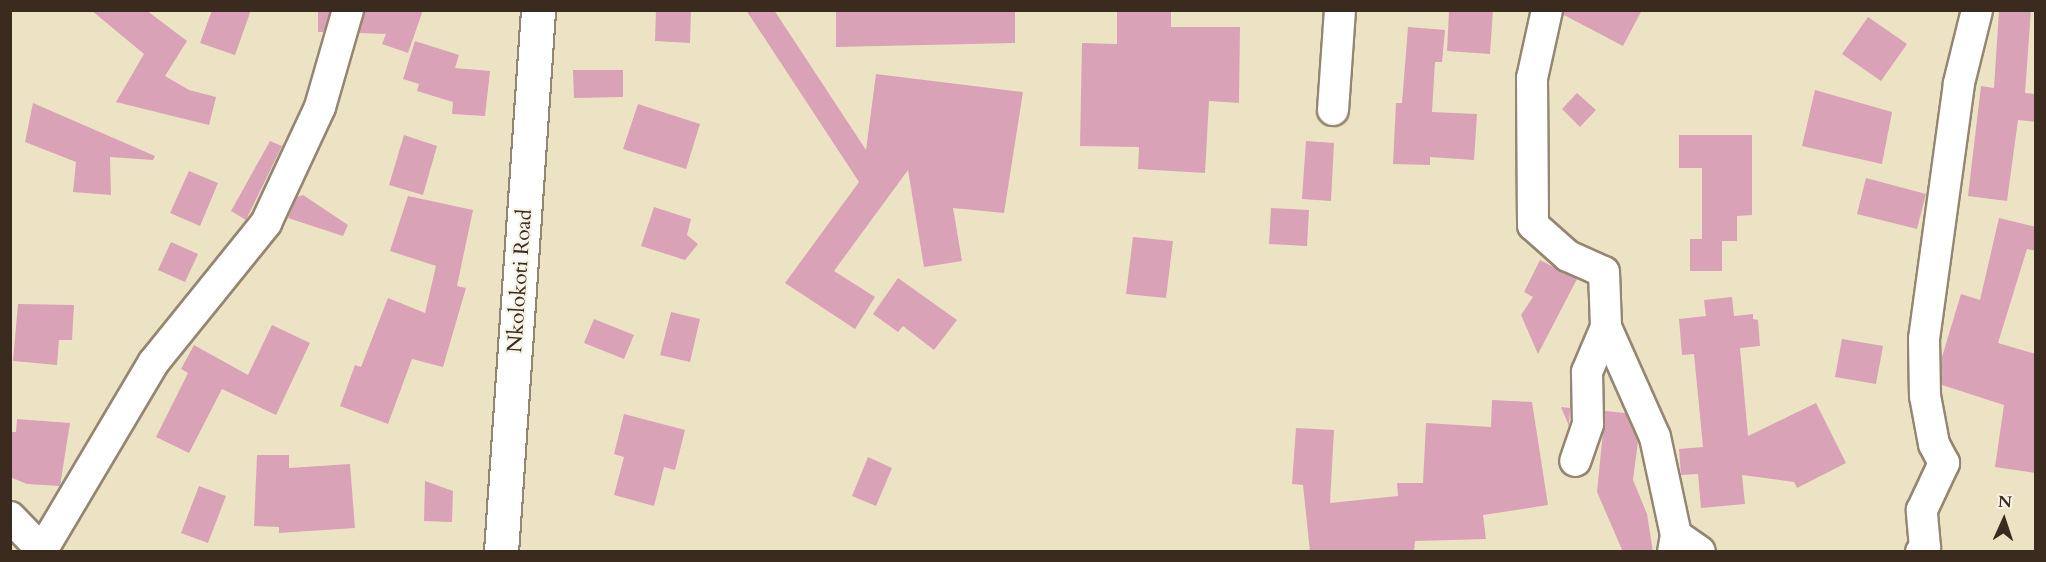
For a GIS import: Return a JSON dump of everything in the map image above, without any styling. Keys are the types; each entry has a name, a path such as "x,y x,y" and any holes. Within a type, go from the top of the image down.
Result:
{"main road":[{"name":"Nkolokoti Road","path":"501,552 538,10"}],"street":[{"path":"10,517 41,551 154,362 266,223 320,107 348,10"},
{"path":"1333,110 1340,10"},
{"path":"1547,10 1532,78 1533,225 1568,256 1604,272 1606,327 1655,437 1674,543 1700,552"},
{"path":"1921,552 1925,548 1922,510 1944,463 1934,444 1925,396 1924,339 1959,83 1977,10"},
{"path":"1575,461 1588,424 1587,372 1606,327"}],"building":[{"path":"91,10 146,10 187,41 165,76 189,90 216,97 209,125 116,102 144,54"},
{"path":"212,10 251,10 235,55 200,43"},
{"path":"318,10 330,10 324,32 318,32"},
{"path":"365,10 423,10 408,53 382,44 386,34 359,33"},
{"path":"656,10 691,10 690,43 655,41"},
{"path":"746,10 774,10 866,150 876,74 1023,92 1004,213 953,208 962,261 924,267 908,170 834,271 875,297 855,329 785,283 859,182"},
{"path":"836,10 1015,10 1015,43 836,47"},
{"path":"1117,10 1171,10 1171,27 1240,27 1239,103 1209,101 1205,173 1138,169 1139,147 1080,146 1082,43 1117,44"},
{"path":"1449,10 1493,10 1490,54 1447,51"},
{"path":"1564,10 1642,10 1623,46 1564,15"},
{"path":"1999,10 2031,10 2025,93 2036,94 2036,122 2018,120 2007,201 1968,196 1981,86 1994,88"},
{"path":"1868,17 1907,44 1881,81 1842,54"},
{"path":"1408,27 1445,30 1442,62 1435,62 1432,112 1477,114 1474,160 1430,157 1430,165 1393,164 1396,103 1402,103"},
{"path":"415,41 459,55 455,68 490,71 485,116 452,114 453,102 417,91 419,84 403,79"},
{"path":"573,70 623,70 623,97 574,98"},
{"path":"1815,90 1892,112 1882,164 1802,146"},
{"path":"1577,93 1596,110 1580,127 1562,109"},
{"path":"33,103 155,156 153,160 110,157 111,195 73,192 76,162 25,142"},
{"path":"638,104 700,124 686,169 623,149"},
{"path":"404,135 437,146 423,195 389,185"},
{"path":"1679,135 1752,135 1752,215 1737,216 1737,241 1722,241 1722,271 1690,271 1690,239 1702,239 1702,168 1679,168"},
{"path":"270,141 282,146 246,220 231,211"},
{"path":"1306,141 1334,143 1331,201 1302,199"},
{"path":"189,171 218,183 200,226 170,213"},
{"path":"1866,178 1926,194 1917,229 1857,214"},
{"path":"303,195 348,225 343,236 288,218 297,197"},
{"path":"408,196 473,210 457,286 466,288 443,367 412,359 388,424 340,406 355,365 361,367 388,298 425,313 436,266 390,251"},
{"path":"654,207 691,219 687,235 698,244 685,260 641,246"},
{"path":"1271,208 1309,210 1307,246 1269,244"},
{"path":"1999,218 2036,227 2036,251 2027,249 1998,343 2036,354 2036,473 1995,467 2004,405 1942,385 1942,357 1961,294 1980,300"},
{"path":"1133,237 1173,241 1166,298 1126,294"},
{"path":"171,242 198,254 185,282 158,270"},
{"path":"1540,260 1577,279 1538,354 1521,315 1533,297 1524,292"},
{"path":"898,278 957,320 934,350 903,326 898,332 873,314"},
{"path":"1732,297 1734,316 1753,314 1753,319 1758,320 1760,346 1740,348 1748,436 1816,403 1846,463 1797,488 1794,482 1742,475 1745,504 1701,508 1698,474 1681,475 1679,449 1703,447 1694,354 1682,355 1679,319 1706,316 1704,300"},
{"path":"18,304 74,305 72,340 59,340 57,365 13,361"},
{"path":"671,312 700,319 690,362 660,355"},
{"path":"594,319 634,335 624,359 584,343"},
{"path":"272,325 310,343 276,415 222,389 189,453 156,437 188,373 181,369 194,345 248,375"},
{"path":"1842,339 1883,346 1876,384 1835,377"},
{"path":"1492,400 1532,402 1548,505 1483,515 1486,539 1415,541 1414,552 1310,552 1303,485 1292,484 1296,428 1334,430 1330,503 1398,496 1397,483 1423,483 1426,423 1491,427"},
{"path":"1561,407 1570,408 1569,426"},
{"path":"1605,411 1625,413 1638,441 1633,480 1647,514 1653,552 1623,552 1597,492"},
{"path":"624,414 685,430 675,470 664,467 654,506 614,495 624,457 614,454"},
{"path":"17,419 70,423 60,486 27,484 10,477 10,432 16,432"},
{"path":"257,455 289,455 289,468 350,464 355,528 279,533 279,527 254,526"},
{"path":"868,457 892,468 876,506 852,496"},
{"path":"425,481 453,491 452,522 424,521"},
{"path":"199,486 226,496 208,543 181,533"}]}
